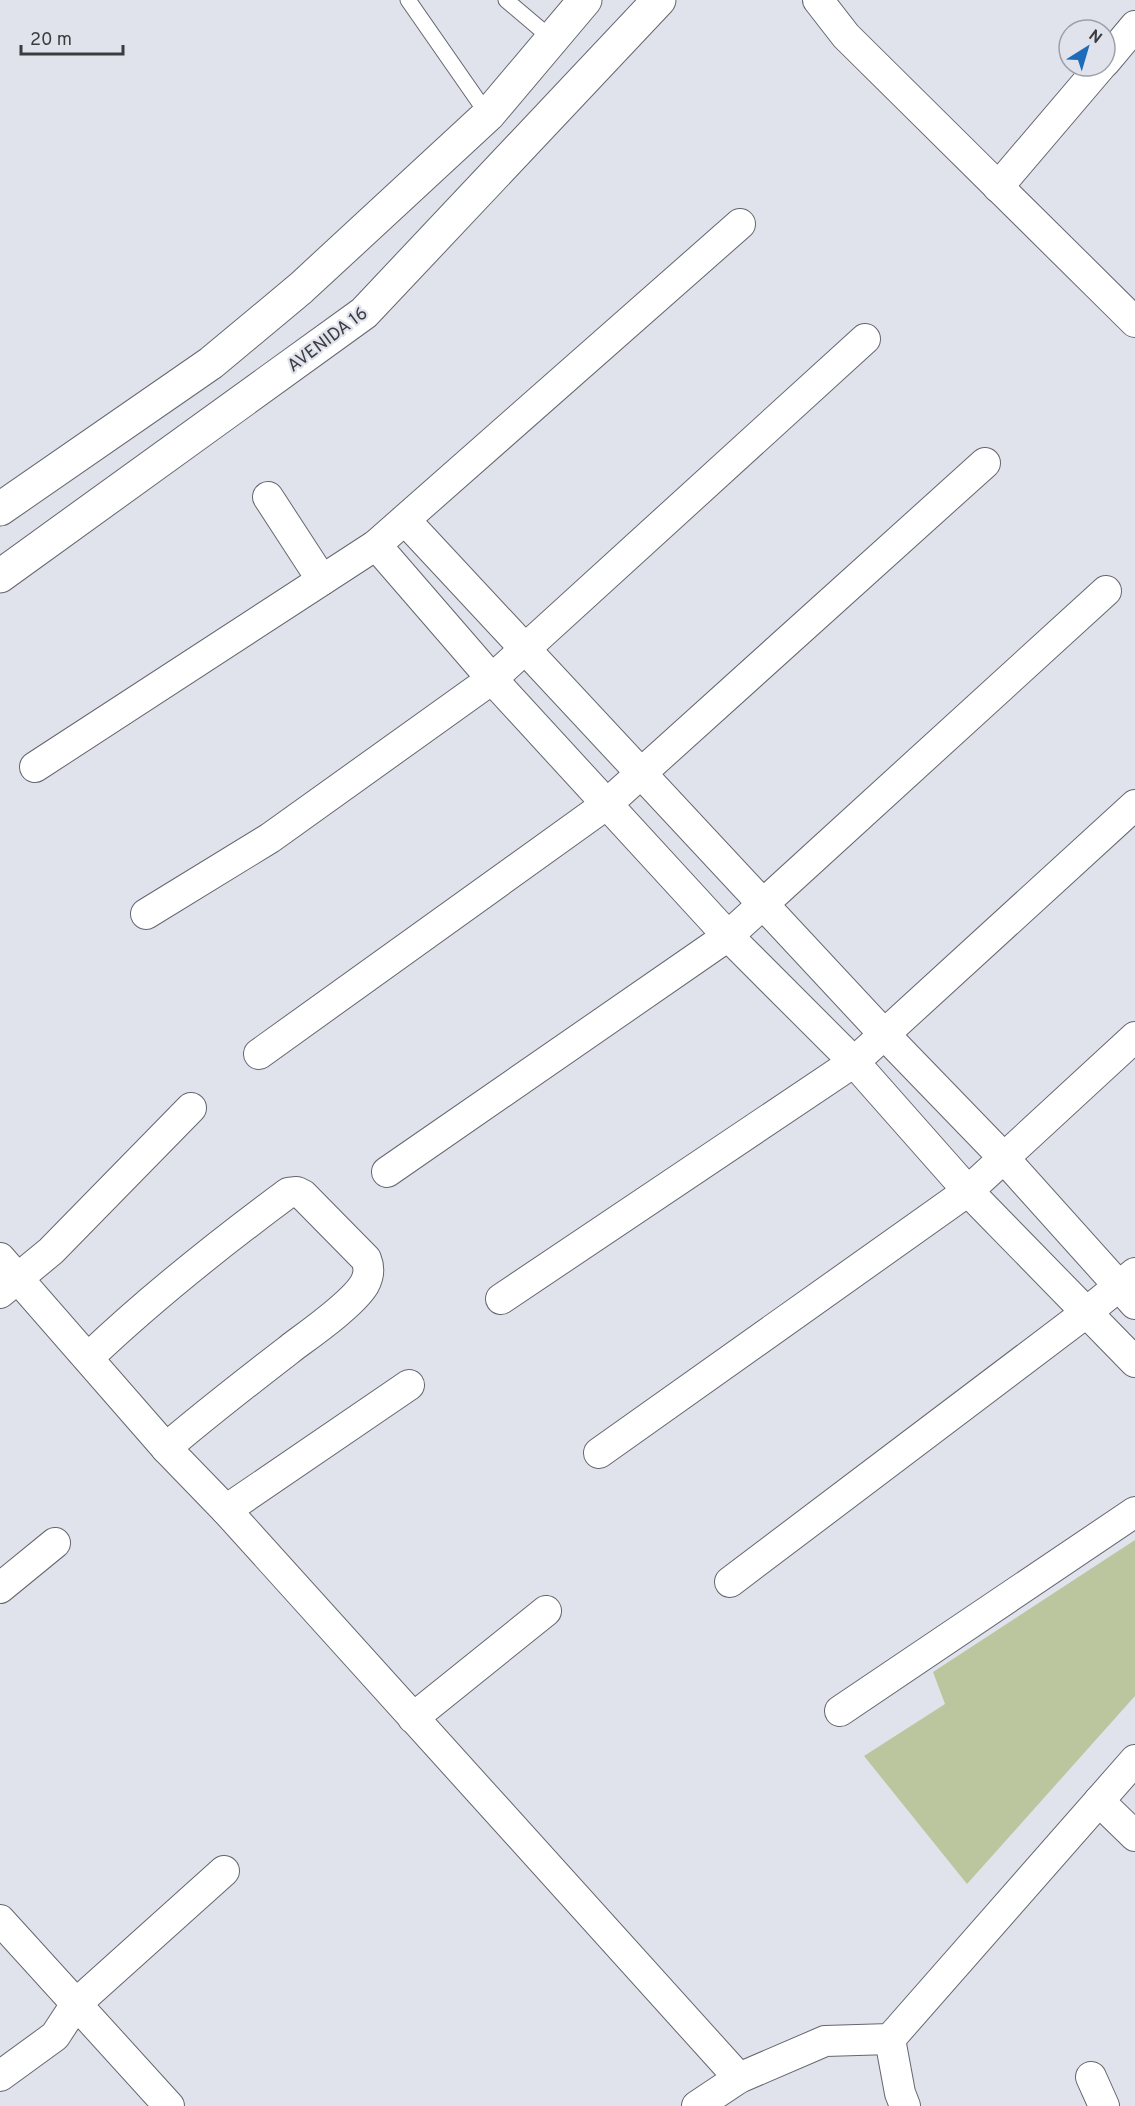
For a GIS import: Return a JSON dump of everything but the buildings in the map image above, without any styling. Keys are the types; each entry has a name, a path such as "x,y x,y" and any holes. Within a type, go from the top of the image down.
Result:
{"highway":[{"path":"0,509 211,363 301,288 488,115 585,0"},
{"name":"AVENIDA 16","path":"0,576 364,314 659,0"}],"street":[{"path":"818,0 846,36 1135,322"},
{"path":"1117,48 1135,26"},
{"path":"998,187 1091,78"},
{"path":"35,767 376,545 740,224"},
{"path":"146,914 270,838 492,679 866,339"},
{"path":"259,1054 607,804 985,464"},
{"path":"268,496 322,580"},
{"path":"405,520 884,1034 1130,1288 1087,1312 730,1582"},
{"path":"376,545 492,679 728,936 854,1062 968,1191 1135,1362"},
{"path":"387,1172 728,936 1106,591"},
{"path":"501,1299 854,1062 1135,805"},
{"path":"599,1453 968,1191 1135,1037"},
{"path":"191,1108 51,1251 6,1276 88,1358 166,1448 226,1510 739,2079"},
{"path":"88,1358 128,1321 236,1232 288,1193 297,1192 303,1195 366,1259 369,1268 368,1278 362,1288 328,1320 205,1414 166,1448"},
{"path":"226,1510 409,1385"},
{"path":"840,1712 1135,1512"},
{"path":"0,1588 55,1543"},
{"path":"413,1718 546,1611"},
{"path":"697,2106 739,2079 825,2041 890,2039 1135,1760"},
{"path":"1099,1800 1135,1836"},
{"path":"0,2076 55,2036 76,2004 224,1871"},
{"path":"0,1920 169,2106"},
{"path":"890,2039 900,2093 905,2106"},
{"path":"1091,2077 1104,2106"}],"lane":[{"path":"408,0 488,115"},
{"path":"506,0 552,39"}],"green space":[{"path":"1135,1540 1135,1696 967,1884 864,1756 945,1704 933,1672"}]}
